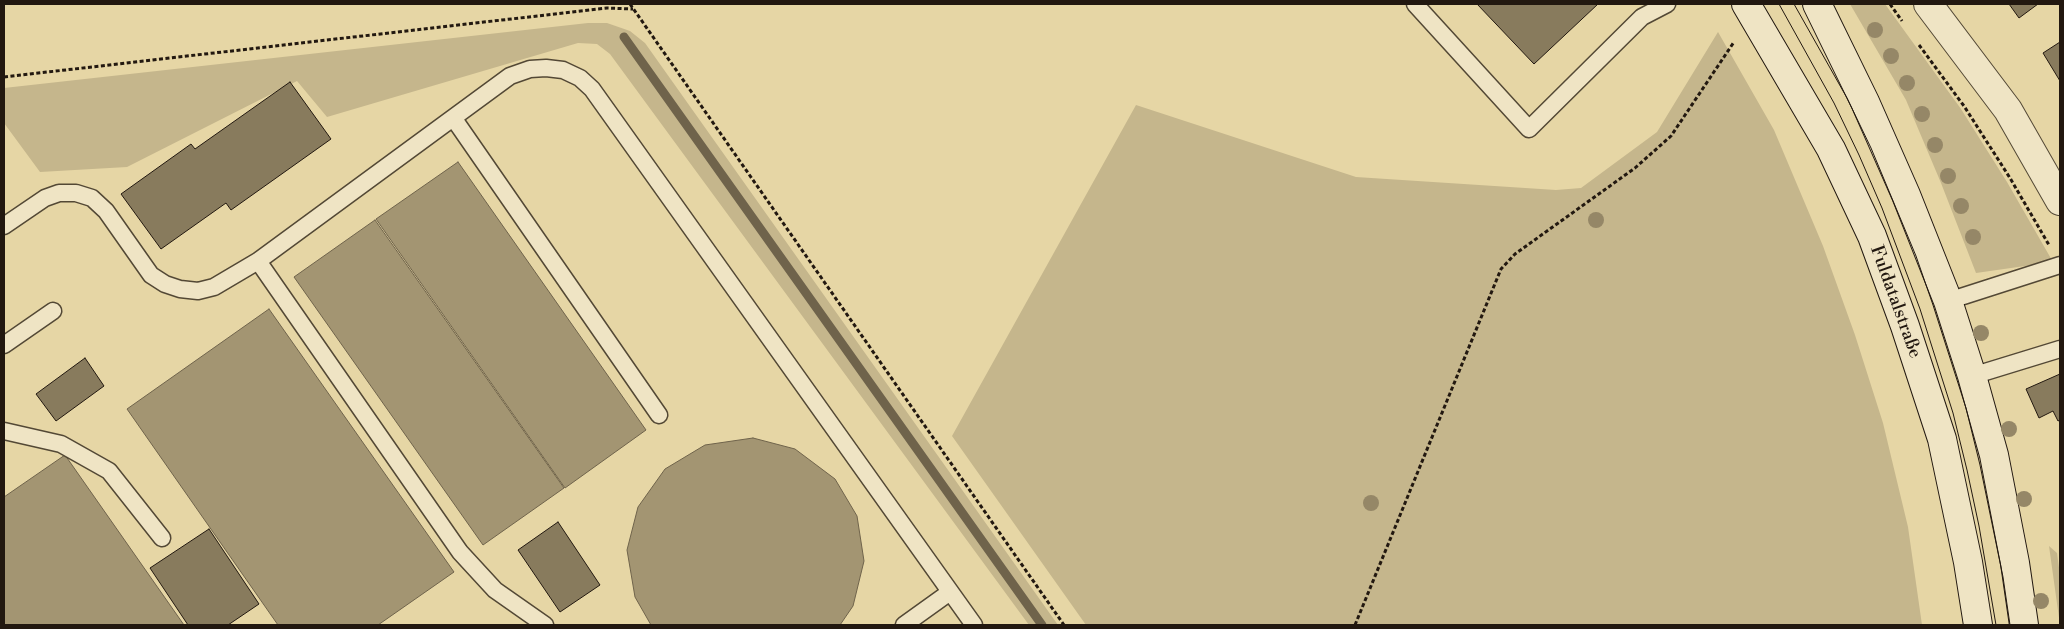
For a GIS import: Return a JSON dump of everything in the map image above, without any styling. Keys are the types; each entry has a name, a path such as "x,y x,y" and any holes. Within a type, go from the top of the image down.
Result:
{"main road":[{"name":"Fuldatalstraße","path":"1746,4 1831,149 1875,245 1905,326 1942,440 1968,562 1978,625"},
{"path":"1817,4 1906,194 1948,301 1972,376 1994,455 2015,563 2024,625"},
{"path":"1928,4 2008,110 2060,201"}],"lane":[{"path":"1415,4 1529,129 1642,17 1667,4"},
{"path":"4,226 45,198 59,192 76,192 92,198 106,212 151,275 165,284 180,289 198,291 214,288 258,261 454,119 510,76 530,69 563,70 580,78 592,89 974,625"},
{"path":"454,119 659,415"},
{"path":"258,261 460,552 495,590 545,625"},
{"path":"1948,301 2060,265"},
{"path":"4,345 54,311"},
{"path":"1972,376 2060,349"},
{"path":"4,431 61,444 109,472 162,538"},
{"path":"904,625 950,592"}],"path":[{"path":"630,4 1064,625"},
{"path":"1890,4 1907,27"},
{"path":"4,77 607,8 634,10"},
{"path":"1355,625 1502,268 1515,254 1635,168 1671,136 1736,40"},
{"path":"1918,43 1964,106 2010,178 2050,247"}],"shaded area":[{"path":"1850,4 1885,4 1961,109 2007,182 2053,262 1976,273 1906,100"},
{"path":"588,23 607,23 630,31 645,43 1058,625 1029,625 610,54 597,44 578,43 327,117 297,81 127,167 40,172 4,123 4,88"},
{"path":"1718,32 1774,130 1823,246 1855,335 1883,423 1908,527 1922,625 1086,625 952,436 1136,105 1356,177 1556,190 1581,188 1657,132"},
{"path":"458,162 646,430 565,488 376,219"},
{"path":"375,220 564,488 483,545 294,277"},
{"path":"269,309 454,572 378,625 278,625 127,409"},
{"path":"753,438 795,449 835,479 857,516 864,561 853,606 840,625 651,625 635,597 627,550 638,507 665,469 705,445"},
{"path":"65,455 184,625 4,625 4,497"},
{"path":"2049,546 2057,553 2060,575 2060,625"}],"building":[{"path":"1477,4 1598,4 1534,64"},
{"path":"2009,4 2038,4 2019,18"},
{"path":"2060,42 2060,81 2043,53"},
{"path":"290,82 331,139 231,210 226,203 161,249 121,194 191,144 195,149"},
{"path":"85,358 104,386 56,421 36,394"},
{"path":"2060,374 2060,420 2058,421 2053,411 2039,418 2026,389"},
{"path":"558,522 600,585 560,612 518,550"},
{"path":"209,529 259,604 228,625 188,625 150,568"}],"waterway":[{"path":"624,37 1042,625"}],"tram line":[{"path":"1779,4 1834,103 1859,155 1882,208 1920,309 1953,413 1967,470 1996,625"},
{"path":"1794,4 1847,98 1871,148 1916,256 1966,408 2003,577 2010,625"}]}
